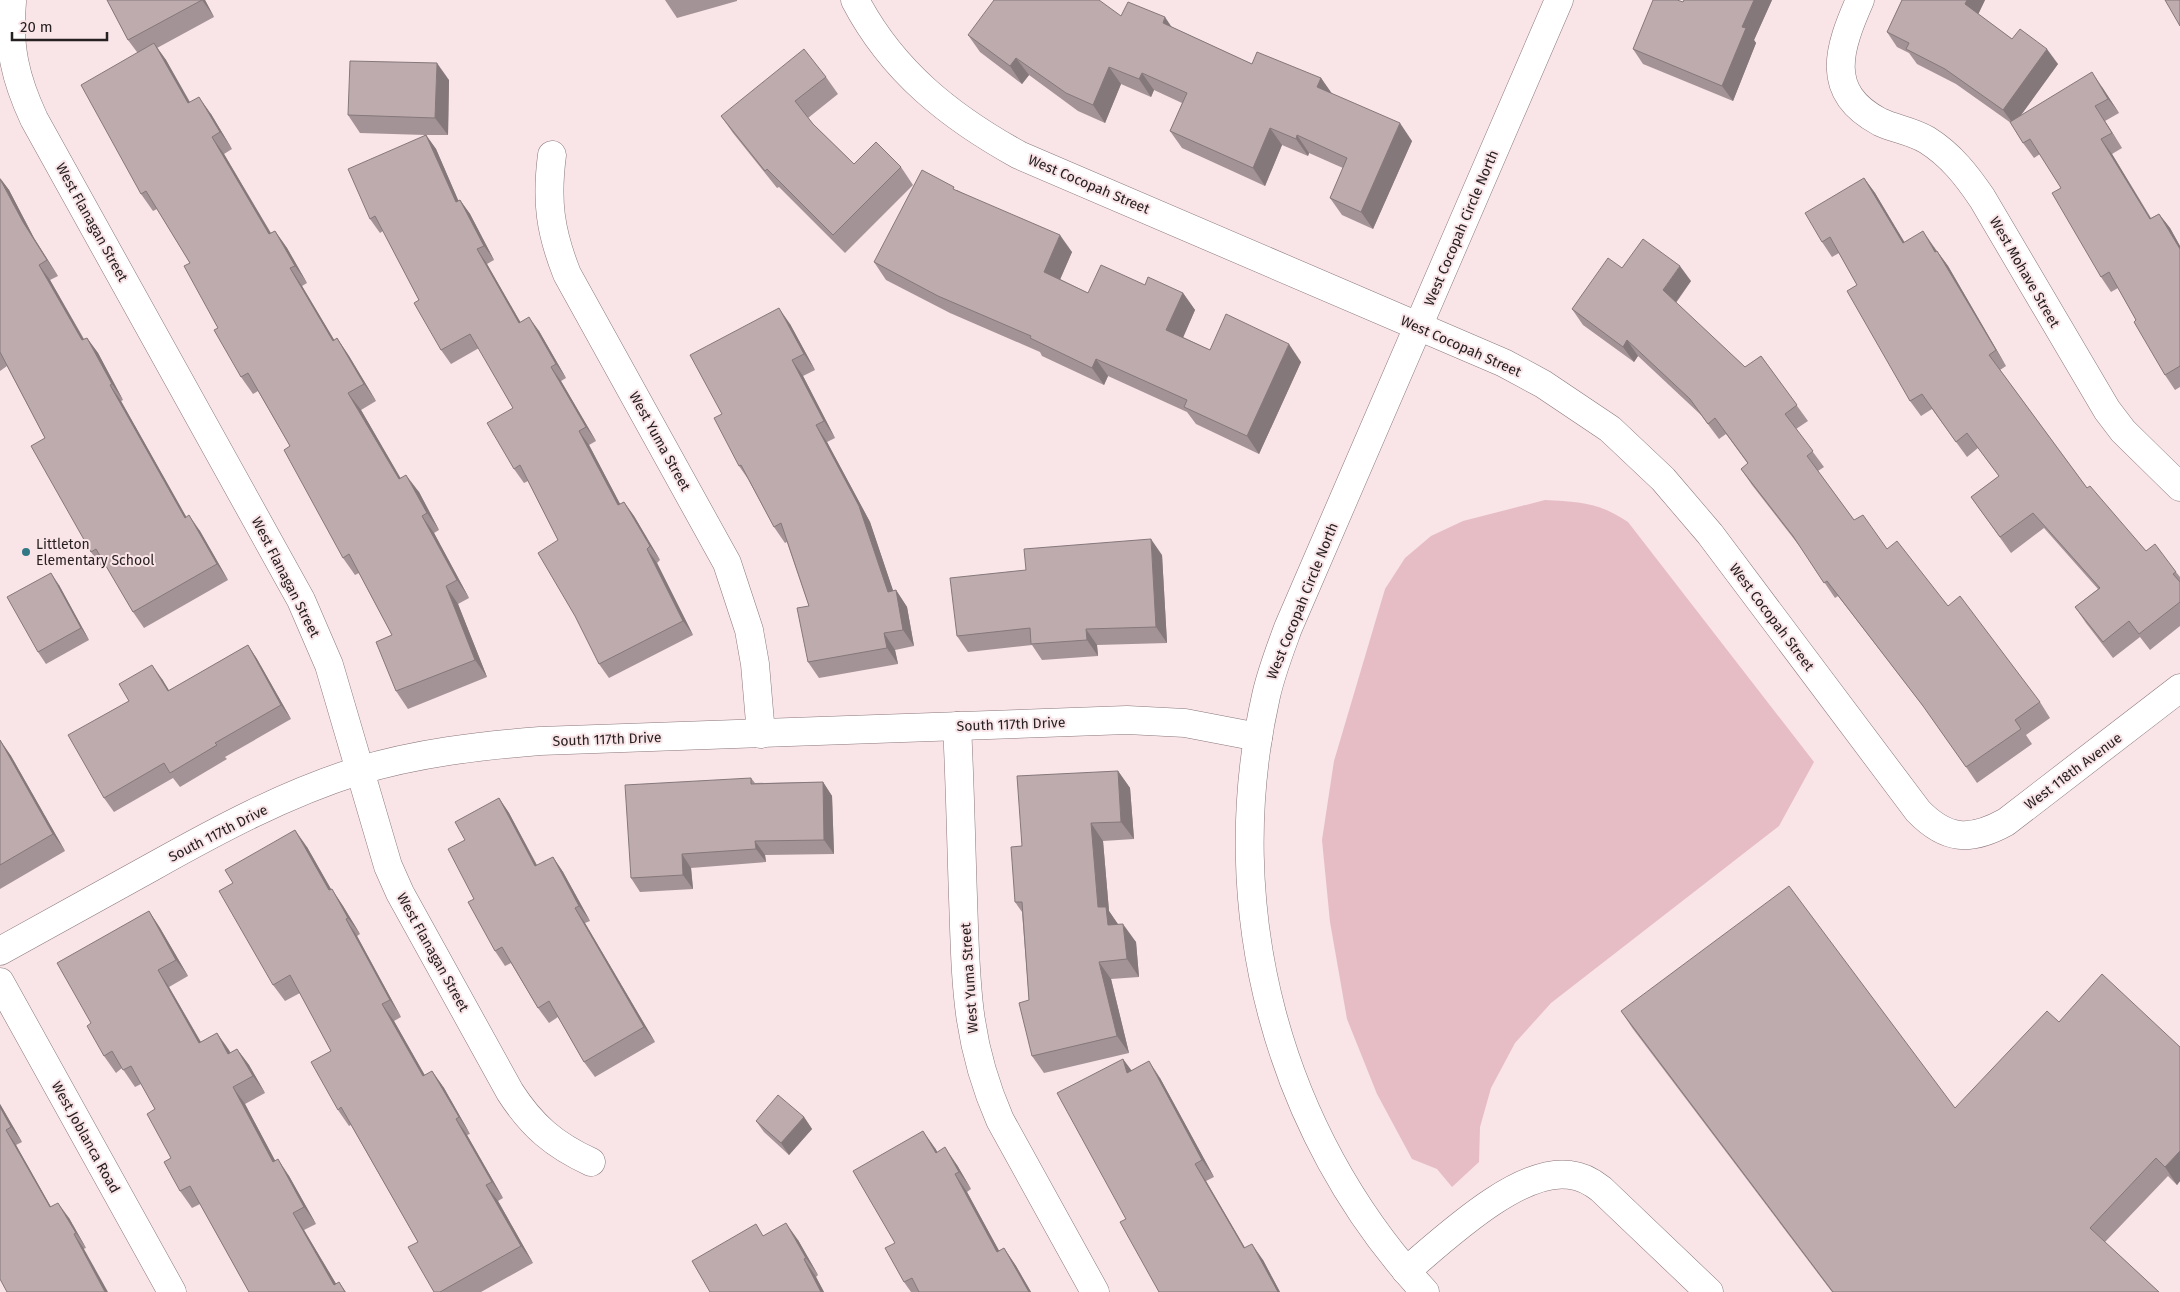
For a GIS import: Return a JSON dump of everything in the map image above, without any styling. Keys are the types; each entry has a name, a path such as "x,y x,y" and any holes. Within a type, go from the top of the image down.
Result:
{"street":[{"name":"West Cocopah Street","path":"854,0 882,44 904,70 938,102 989,138 1019,155 1474,350 1543,384 1610,429 1637,452 1688,506 1918,811 1943,832 1958,836"},
{"name":"West Cocopah Circle North","path":"1425,1292 1378,1237 1329,1160 1309,1120 1277,1033 1264,982 1252,902 1251,815 1258,737 1266,694 1288,628 1559,0"},
{"name":"West Mohave Street","path":"1860,0 1841,50 1840,68 1844,88 1855,104 1870,116 1926,140 1958,166 1982,198 2107,410 2123,431 2180,487"},
{"name":"West Flanagan Street","path":"12,2 11,45 13,62 21,91 44,136 302,600 329,665 388,866 400,893 510,1092 525,1115 544,1134 566,1151 591,1162"},
{"name":"West Yuma Street","path":"552,155 548,182 549,212 555,244 567,274 727,563 749,630 755,664 761,734"},
{"name":"West 118th Avenue","path":"1958,836 1974,835 1991,830 2006,822 2180,688"},
{"name":"South 117th Drive","path":"0,951 247,816 308,789 359,771 408,758 496,744 957,726 1147,721 1194,724 1258,737"},
{"name":"West Yuma Street","path":"957,726 966,982 972,1038 989,1093 1000,1120 1095,1292"},
{"name":"West Joblanca Road","path":"0,982 172,1292"},
{"path":"1406,1271 1474,1215 1515,1188 1551,1175 1570,1174 1588,1180 1601,1189 1709,1292"}],"shaded area":[{"path":"1545,500 1588,504 1607,510 1628,522 1814,762 1779,826 1551,1003 1515,1043 1491,1088 1480,1127 1479,1162 1452,1187 1437,1169 1412,1159 1377,1094 1347,1019 1330,922 1322,840 1334,761 1385,589 1405,558 1431,536 1463,521"}],"building":[{"path":"107,0 202,0 128,40"},
{"path":"994,0 1099,0 1121,16 1128,2 1165,17 1163,23 1252,64 1257,52 1321,78 1317,87 1400,123 1361,212 1330,198 1347,158 1297,135 1296,139 1270,128 1253,168 1170,131 1187,93 1142,73 1139,79 1109,67 1093,105 1066,93 1016,58 1010,66 968,35"},
{"path":"1653,0 1677,0 1683,2 1684,0 1754,0 1742,27 1746,28 1722,86 1633,49"},
{"path":"1902,0 1967,0 1965,4 2012,39 2020,29 2047,49 2003,110 1945,69 1906,49 1909,43 1887,32"},
{"path":"2165,0 2180,0 2180,26"},
{"path":"154,43 188,103 199,97 220,132 212,137 269,234 275,231 295,266 290,268 333,341 337,338 364,384 348,393 399,479 406,475 427,513 422,516 457,580 446,586 475,660 396,691 376,642 392,635 349,554 343,558 284,450 290,446 248,373 241,377 214,330 218,328 184,266 190,263 146,191 141,194 81,85"},
{"path":"804,49 826,77 795,101 813,124 854,164 876,142 901,167 833,235 767,169 765,171 721,116"},
{"path":"350,61 437,63 435,118 348,115"},
{"path":"2092,72 2108,99 2095,106 2112,133 2101,139 2150,219 2159,214 2180,249 2180,366 2165,375 2134,322 2136,320 2109,272 2101,277 2052,193 2061,188 2030,139 2023,143 2010,122"},
{"path":"426,135 456,202 460,200 484,246 477,249 519,323 529,317 556,364 551,367 586,427 579,431 618,505 624,502 650,546 647,549 683,621 599,664 575,616 538,553 558,540 520,465 514,469 487,423 513,408 470,334 441,350 414,303 419,300 375,216 370,219 348,169"},
{"path":"922,170 954,187 953,189 1060,235 1044,272 1088,293 1101,265 1145,285 1148,277 1183,293 1166,330 1210,350 1226,314 1289,344 1247,436 1184,407 1187,400 1096,359 1092,368 1030,338 1031,336 938,296 874,262"},
{"path":"1864,178 1903,243 1923,231 1996,350 1989,355 2087,488 2090,486 2146,551 2155,544 2176,572 2173,574 2180,582 2180,602 2139,634 2129,621 2103,642 2075,607 2100,588 2033,513 2000,537 1971,497 1999,476 1967,433 1956,442 1922,394 1910,401 1847,291 1857,285 1830,237 1822,242 1805,213"},
{"path":"0,179 23,222 47,260 39,265 82,340 87,338 112,384 110,385 185,518 189,515 217,564 133,612 96,549 91,552 31,446 45,438 0,352"},
{"path":"1643,239 1680,266 1663,290 1745,367 1761,356 1797,405 1785,414 1813,451 1807,456 1854,520 1863,515 1887,549 1897,541 1948,606 1960,596 2040,702 2015,720 2021,729 1966,767 1923,706 1827,581 1824,583 1793,536 1741,469 1748,463 1715,418 1708,424 1690,399 1627,340 1623,347 1572,309 1608,258 1622,268"},
{"path":"779,308 804,354 792,360 824,421 816,425 859,506 888,592 896,590 903,630 884,633 887,648 808,662 797,608 809,606 781,523 774,527 741,465 739,466 714,418 722,414 690,355"},
{"path":"1151,539 1156,627 1086,629 1087,640 1031,644 1030,628 957,636 950,578 1026,570 1024,549"},
{"path":"51,573 81,628 38,652 7,597"},
{"path":"248,645 281,705 215,743 217,745 170,773 164,763 104,798 68,735 129,701 119,684 152,665 168,691"},
{"path":"0,740 53,834 0,865"},
{"path":"1118,771 1121,822 1091,823 1098,907 1106,907 1108,925 1123,924 1127,959 1099,962 1117,1036 1032,1056 1019,1003 1029,1000 1022,902 1015,902 1011,847 1022,846 1017,776"},
{"path":"751,778 751,784 823,782 824,840 755,841 756,849 682,854 683,875 631,878 625,785"},
{"path":"499,798 535,866 553,857 579,906 575,908 644,1027 584,1062 549,1001 538,1008 502,947 495,951 468,902 474,899 448,849 465,840 455,822"},
{"path":"295,830 329,890 332,889 348,918 346,919 390,1000 382,1004 423,1076 432,1071 459,1117 456,1119 492,1182 486,1185 521,1246 440,1292 434,1292 408,1247 418,1242 341,1107 338,1110 311,1062 331,1051 290,975 273,985 219,891 233,883 225,870"},
{"path":"1789,886 1955,1108 2047,1011 2059,1022 2102,974 2180,1047 2180,1151 2165,1167 2156,1158 2090,1228 2159,1292 1833,1292 1621,1011"},
{"path":"149,911 176,960 158,970 199,1043 217,1033 228,1054 237,1049 253,1076 233,1087 273,1162 278,1159 304,1207 293,1213 334,1285 339,1282 345,1292 249,1292 190,1186 180,1191 164,1162 171,1158 147,1114 155,1109 131,1066 123,1070 112,1051 104,1056 87,1026 91,1023 57,963"},
{"path":"1123,1059 1127,1073 1149,1061 1202,1160 1195,1164 1244,1248 1252,1244 1278,1292 1159,1292 1120,1222 1126,1219 1057,1093"},
{"path":"778,1095 804,1117 781,1143 756,1121"},
{"path":"0,1107 11,1127 6,1130 50,1207 58,1203 76,1233 74,1234 105,1292 7,1292 0,1279"},
{"path":"923,1131 936,1153 945,1147 959,1172 955,1174 997,1252 1004,1248 1029,1292 919,1292 912,1278 904,1282 885,1248 895,1243 853,1171"},
{"path":"786,1223 806,1258 804,1259 821,1292 710,1292 692,1261 756,1224 763,1236"}],"place":[{"name":"Littleton Elementary School","path":"26,552"}]}
